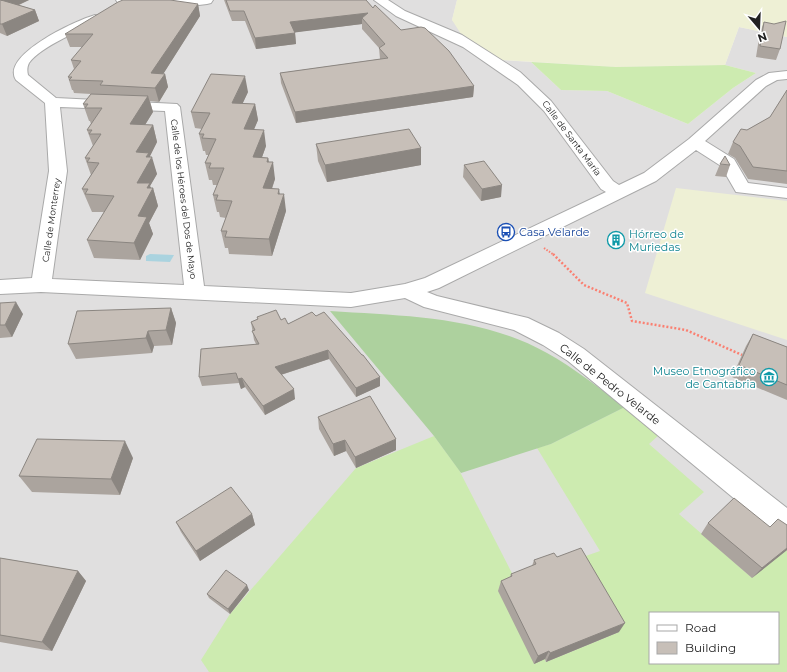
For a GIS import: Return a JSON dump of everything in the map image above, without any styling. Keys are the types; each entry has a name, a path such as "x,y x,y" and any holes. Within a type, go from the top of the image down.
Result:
{"street":[{"path":"120,5 138,1 180,4 207,0"},
{"name":"Calle de Santa María","path":"380,0 397,13 470,45 527,85 540,96 607,185 619,193"},
{"path":"52,102 21,77 22,63 31,53 58,37 106,15"},
{"name":"Calle de los Héroes del Dos de Mayo","path":"0,287 42,285 324,300 351,300 408,291 432,283 530,237 650,177 695,142 761,83 774,76 787,75"},
{"name":"Calle de los Héroes del Dos de Mayo","path":"52,102 172,106 195,292"},
{"name":"Calle de Monterrey","path":"42,285 58,171 52,102"},
{"path":"695,142 728,163 742,188 787,194"},
{"name":"Calle de Pedro Velarde","path":"408,291 431,302 520,324 551,339 576,356 787,525"}],"path":[{"path":"530,237 555,256 584,285 627,304 632,321 686,330 742,355"}],"shaded area":[{"path":"0,0 457,0 452,20 502,60 531,62 561,90 607,91 688,124 733,88 756,73 725,65 739,27 787,37 787,672 0,672"}],"green space":[{"path":"457,0 787,0 787,37 739,27 725,65 616,67 502,60 461,34 452,20"},
{"path":"531,62 616,67 725,65 756,73 733,88 688,124 607,91 561,90"},
{"path":"676,188 787,201 787,340 645,293"},
{"path":"330,311 386,314 442,320 496,332 522,341 547,353 586,378 625,407 551,444 461,473 434,436"},
{"path":"625,407 659,435 649,444 704,492 679,514 751,577 787,550 787,672 209,672 201,660 230,614 356,468 434,436 459,470 516,581 546,662 619,632 577,559 600,551 537,448 551,444"}],"water":[{"path":"150,254 174,255 170,262 146,261 146,256"}],"building":[{"path":"0,0 35,10 0,24"},
{"path":"123,0 170,0 198,4 151,73 165,74 155,88 100,85 103,81 69,80 72,77 68,77 81,61 71,60 93,34 65,34"},
{"path":"226,0 366,0 373,8 375,5 401,30 421,27 425,28 449,51 474,86 295,112 280,73 388,58 379,48 385,44 362,18 368,13 290,22 295,33 255,38 244,11 230,11"},
{"path":"786,21 780,49 760,46 764,22 774,24"},
{"path":"211,74 245,76 232,103 255,104 244,129 264,130 253,157 268,158 267,162 273,162 263,188 279,189 278,194 284,194 269,239 225,237 227,231 221,231 232,201 216,200 218,195 213,195 224,168 209,168 211,163 205,163 216,139 202,138 204,134 199,134 210,113 191,112"},
{"path":"787,90 787,171 753,167 740,146 733,142 741,129 747,130 770,117"},
{"path":"91,94 148,96 130,124 153,125 136,152 149,153 146,157 152,157 137,183 150,183 147,188 153,188 138,216 147,217 134,243 87,240 114,196 85,194 88,189 82,189 99,163 87,162 90,158 85,158 101,134 89,134 92,130 87,130 102,108 85,108 88,104 83,104"},
{"path":"409,129 421,148 325,165 316,144"},
{"path":"725,156 730,165 720,164"},
{"path":"484,161 502,185 482,189 464,165"},
{"path":"16,302 5,325 0,325 0,303"},
{"path":"171,308 166,330 148,331 146,338 68,344 77,311"},
{"path":"276,310 281,320 285,318 288,324 312,312 316,316 324,312 363,355 380,377 356,388 328,350 275,367 294,389 263,406 242,378 238,379 236,373 199,377 201,349 259,344 252,331 255,330 251,322 258,319 257,317"},
{"path":"753,334 787,347 787,385 739,365"},
{"path":"370,396 396,439 355,457 345,440 333,444 318,417"},
{"path":"37,439 125,441 111,479 19,476"},
{"path":"231,487 252,514 196,551 176,522"},
{"path":"734,498 770,527 778,519 787,525 787,548 762,568 708,523"},
{"path":"581,548 625,623 550,653 549,651 538,656 501,581 512,576 511,574 536,564 534,560 554,553 557,557"},
{"path":"0,558 78,571 42,642 0,635"},
{"path":"226,570 247,585 228,609 207,594"}],"place":[{"name":"Casa Velarde","path":"506,232"},
{"name":"Hórreo de Muriedas","path":"616,240"},
{"name":"Museo Etnográfico de Cantabria","path":"769,377"}]}
